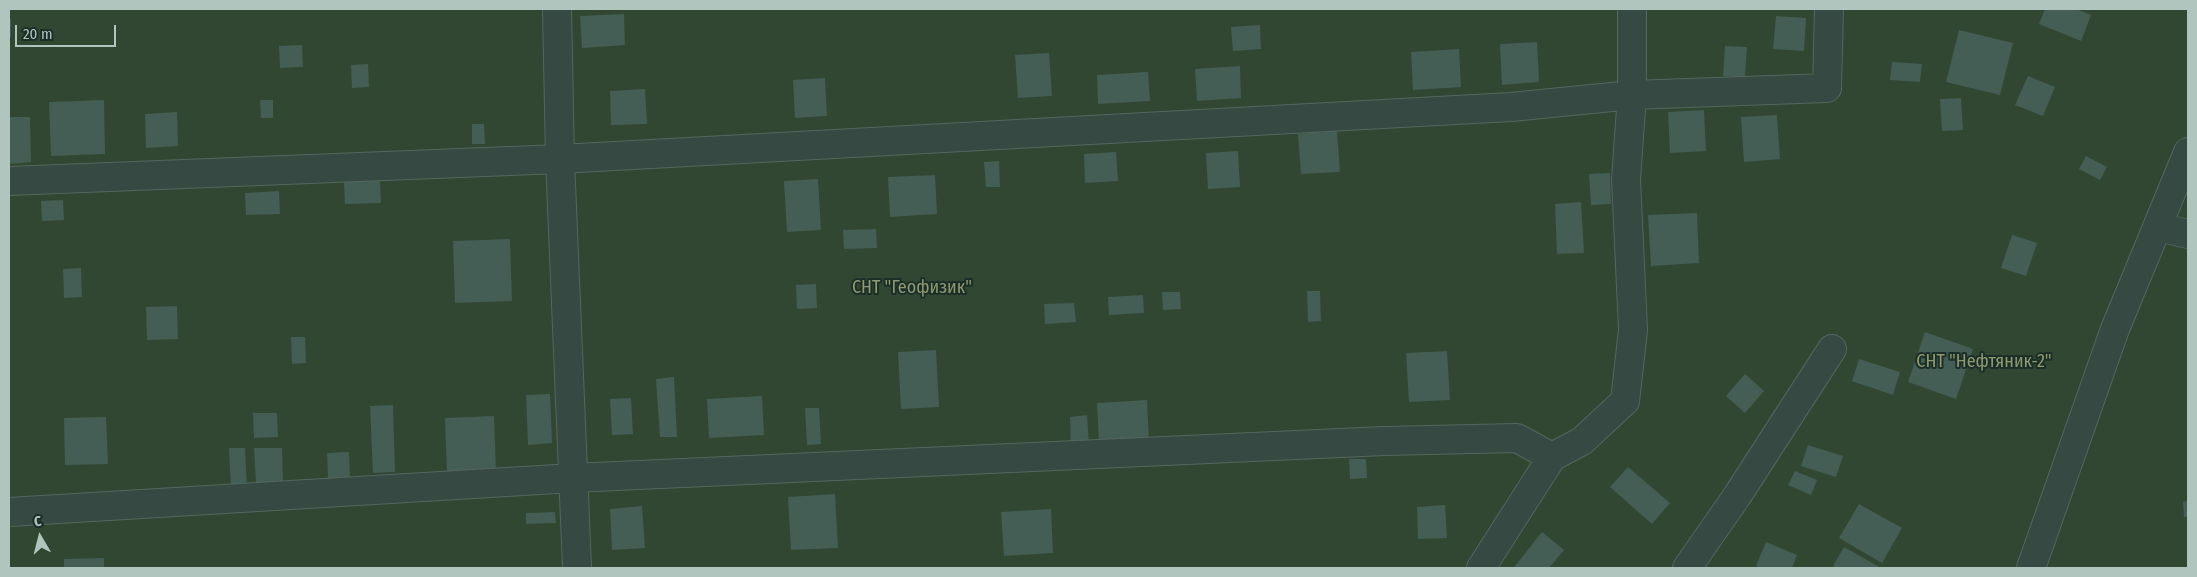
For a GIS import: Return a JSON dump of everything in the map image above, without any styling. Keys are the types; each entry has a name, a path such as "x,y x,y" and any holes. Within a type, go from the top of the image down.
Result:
{"street":[{"path":"557,9 560,159 577,568"},
{"path":"1481,568 1552,457 1582,441 1625,401 1633,330 1626,179 1632,96 1632,9"},
{"path":"9,181 560,159 1511,107 1632,96 1828,88 1829,9"},
{"path":"2031,568 2115,330 2188,152"},
{"path":"2158,227 2188,234"},
{"path":"1687,568 1737,496 1832,349"},
{"path":"9,512 573,478 1394,440 1517,438 1552,457"}],"green space":[{"name":"СНТ \"Геофизик\"","path":"9,9 2188,9 2188,568 9,568"}],"building":[{"path":"2045,9 2076,9 2091,15 2081,41 2039,24"},
{"path":"624,14 625,45 582,48 580,16"},
{"path":"1776,16 1806,18 1804,51 1773,49"},
{"path":"9,19 11,19 11,37 9,37"},
{"path":"1260,25 1261,49 1233,51 1231,27"},
{"path":"1959,30 2013,43 2000,95 1946,82"},
{"path":"1537,42 1539,82 1502,85 1500,44"},
{"path":"302,45 303,67 280,68 279,46"},
{"path":"1725,46 1747,47 1745,77 1723,76"},
{"path":"1459,49 1461,87 1413,90 1411,52"},
{"path":"1049,53 1052,96 1018,98 1015,55"},
{"path":"1892,62 1922,64 1920,82 1890,80"},
{"path":"368,64 369,87 352,88 351,65"},
{"path":"1240,66 1241,98 1197,101 1195,69"},
{"path":"1148,72 1150,101 1098,104 1097,75"},
{"path":"2028,76 2055,87 2043,116 2015,105"},
{"path":"825,78 827,116 795,118 793,80"},
{"path":"645,89 647,124 611,125 610,91"},
{"path":"1961,98 1963,130 1942,131 1940,99"},
{"path":"104,100 105,154 51,156 49,102"},
{"path":"260,100 273,100 273,118 261,118"},
{"path":"1704,110 1706,151 1670,153 1668,112"},
{"path":"177,112 178,146 146,148 145,114"},
{"path":"1777,115 1780,159 1744,162 1741,117"},
{"path":"9,117 30,117 31,162 9,164"},
{"path":"472,124 484,124 485,144 472,144"},
{"path":"1337,131 1340,172 1301,174 1298,134"},
{"path":"1238,151 1240,187 1208,189 1206,153"},
{"path":"1116,152 1118,181 1085,183 1084,154"},
{"path":"2086,156 2107,167 2100,180 2079,169"},
{"path":"999,161 1000,187 986,187 984,162"},
{"path":"1610,173 1611,204 1591,205 1589,174"},
{"path":"935,175 937,214 890,217 888,177"},
{"path":"818,179 821,230 787,232 784,181"},
{"path":"380,181 381,203 345,204 344,182"},
{"path":"279,191 280,214 246,215 245,193"},
{"path":"63,200 64,220 42,221 41,201"},
{"path":"1581,202 1584,253 1557,254 1555,204"},
{"path":"1697,213 1699,263 1651,266 1648,215"},
{"path":"876,229 877,248 844,249 843,230"},
{"path":"2012,235 2037,243 2026,276 2001,268"},
{"path":"510,239 512,301 455,303 453,241"},
{"path":"81,268 82,297 64,298 63,269"},
{"path":"816,284 817,308 797,309 796,285"},
{"path":"1307,291 1320,291 1321,321 1308,322"},
{"path":"1162,292 1180,292 1181,309 1163,310"},
{"path":"1143,295 1144,313 1109,315 1108,297"},
{"path":"1074,303 1076,322 1045,324 1044,304"},
{"path":"177,306 178,339 147,340 146,307"},
{"path":"1925,332 1973,349 1956,399 1908,382"},
{"path":"291,337 305,337 306,363 292,364"},
{"path":"936,350 939,407 901,409 898,352"},
{"path":"1447,351 1450,400 1409,402 1406,353"},
{"path":"1859,359 1900,372 1893,395 1852,381"},
{"path":"1745,374 1764,391 1745,413 1726,396"},
{"path":"674,377 677,437 660,437 656,379"},
{"path":"550,394 552,443 528,445 526,395"},
{"path":"762,396 764,435 709,438 707,399"},
{"path":"631,398 633,434 612,435 610,399"},
{"path":"1147,400 1149,442 1099,444 1097,403"},
{"path":"393,405 395,472 373,473 370,406"},
{"path":"805,408 819,408 821,444 807,445"},
{"path":"253,413 277,413 278,437 254,438"},
{"path":"1087,415 1089,446 1071,448 1070,417"},
{"path":"494,416 496,472 447,475 445,418"},
{"path":"106,417 108,464 65,465 64,418"},
{"path":"1808,445 1843,456 1836,477 1801,466"},
{"path":"229,448 245,448 247,490 231,491"},
{"path":"254,448 282,448 283,482 256,483"},
{"path":"349,452 350,479 328,479 327,453"},
{"path":"1349,459 1366,459 1367,478 1350,479"},
{"path":"1628,467 1670,503 1652,524 1610,487"},
{"path":"1795,471 1817,480 1811,495 1788,485"},
{"path":"835,494 838,548 791,550 788,497"},
{"path":"2188,501 2188,517 2184,517 2183,502"},
{"path":"1859,504 1902,528 1882,563 1839,538"},
{"path":"1445,505 1447,538 1418,539 1417,507"},
{"path":"642,506 645,548 612,550 610,509"},
{"path":"1051,509 1053,553 1004,556 1001,512"},
{"path":"555,512 556,523 526,524 526,513"},
{"path":"1542,532 1564,550 1549,568 1518,568 1515,566"},
{"path":"1766,542 1797,555 1792,568 1760,568 1756,566"},
{"path":"1844,547 1881,568 1836,568 1833,566"},
{"path":"104,558 104,568 64,568 64,559"}],"park label":[{"name":"СНТ \"Нефтяник-2\"","path":"1984,362"}]}
